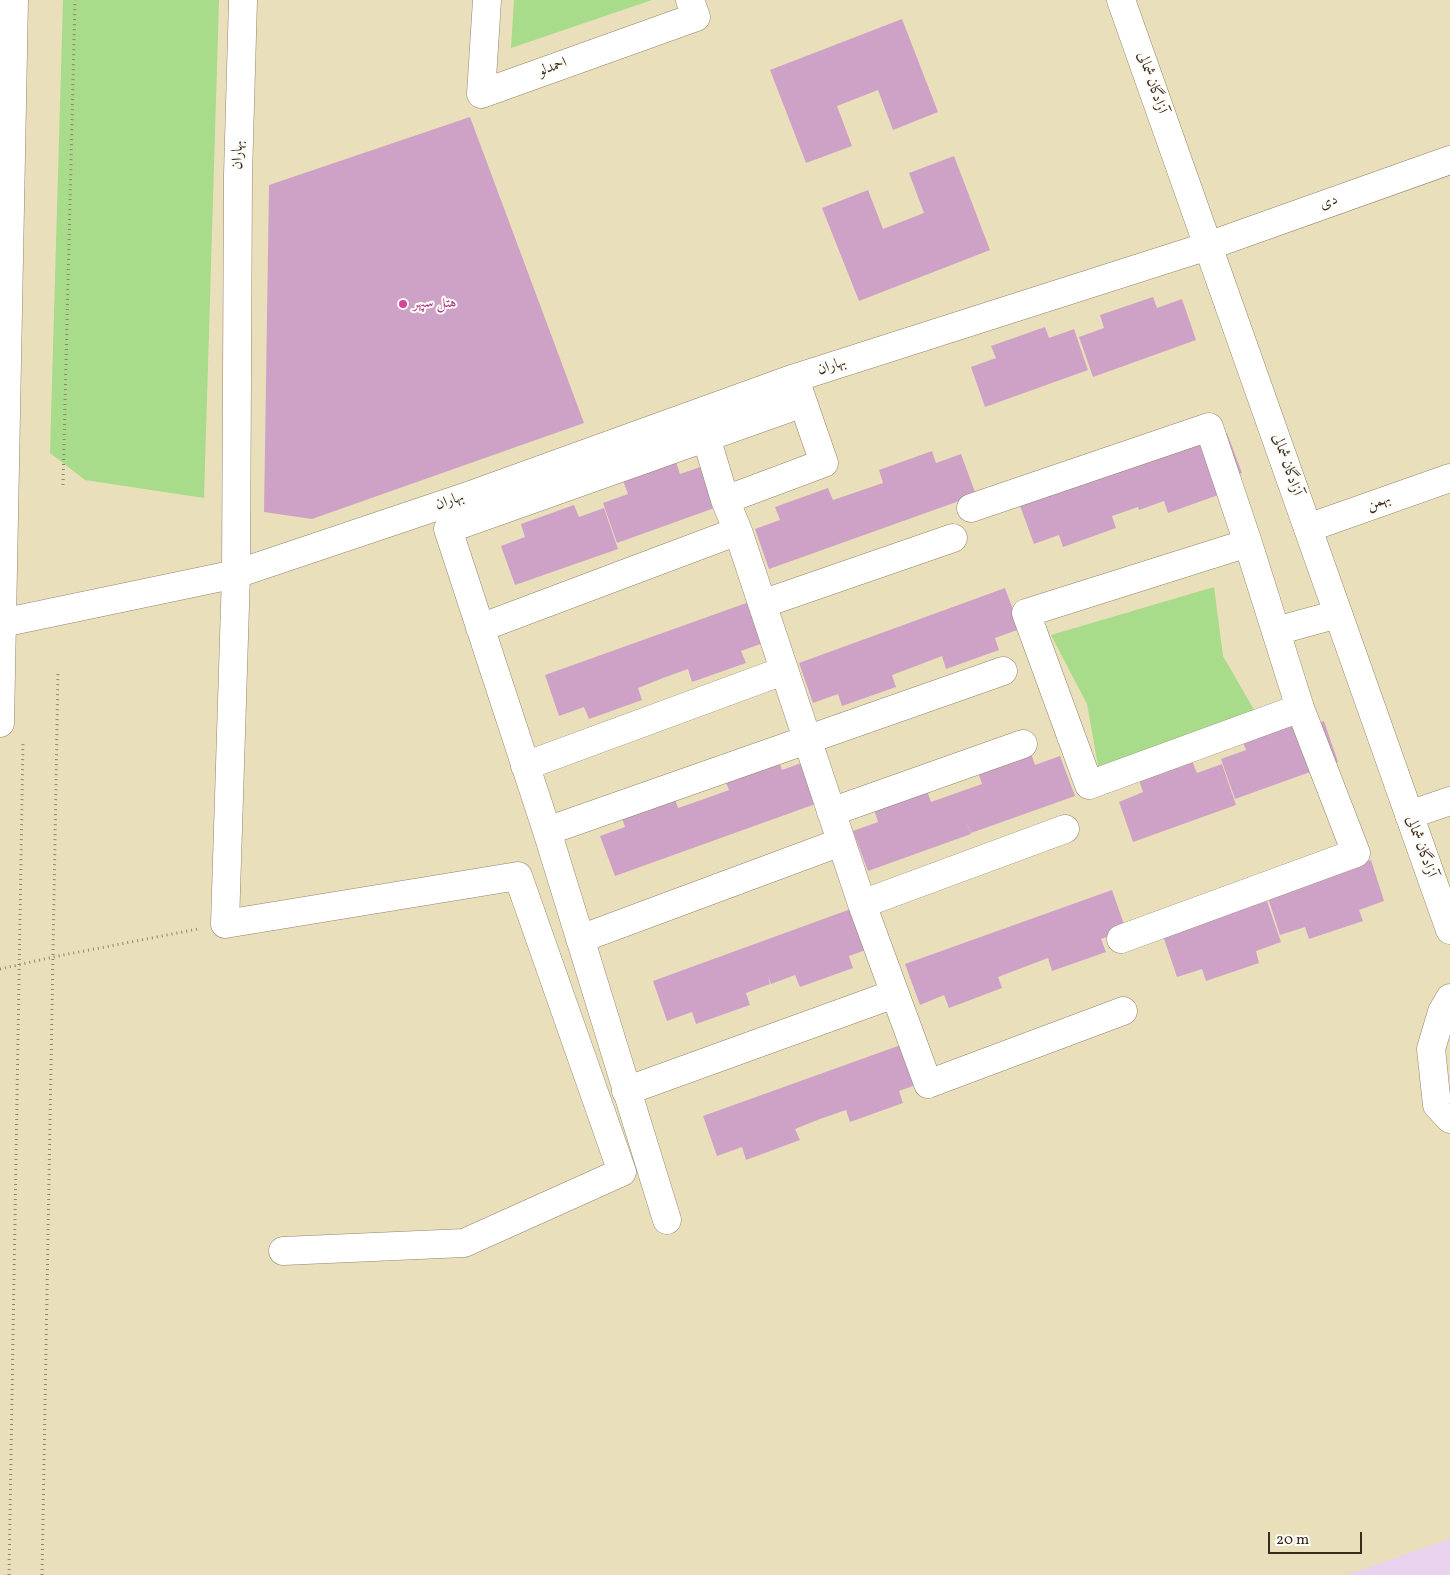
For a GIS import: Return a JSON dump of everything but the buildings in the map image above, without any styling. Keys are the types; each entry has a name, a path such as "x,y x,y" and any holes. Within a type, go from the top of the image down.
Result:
{"street":[{"path":"0,723 14,0"},
{"name":"بهاران","path":"242,0 238,185 236,574 478,493 799,391 1208,246"},
{"name":"احمدلو","path":"487,0 481,94 696,18 690,0"},
{"name":"آزادگان شمالی","path":"1121,0 1450,930"},
{"name":"دی","path":"1208,246 1450,160"},
{"path":"666,1220 547,831 448,529 706,437 799,391 824,463 725,500"},
{"path":"971,508 1209,427 1300,708 1356,852 1121,939"},
{"path":"706,437 725,500 738,531 862,904 928,1084 1123,1011"},
{"name":"بهمن","path":"1308,528 1450,478"},
{"path":"480,628 738,531"},
{"path":"762,604 953,538"},
{"path":"1248,543 1026,613 1089,786 1300,708"},
{"path":"2,623 236,574 225,924 518,876 622,1172 464,1243 283,1251"},
{"path":"1276,631 1338,614"},
{"path":"525,766 783,671"},
{"path":"547,831 1003,671"},
{"path":"831,812 1023,744"},
{"path":"1409,815 1450,801"},
{"path":"862,904 1065,829"},
{"path":"580,939 841,842"},
{"path":"626,1091 894,994"},
{"path":"1450,998 1442,1012 1431,1049 1437,1105 1450,1120"}],"path":[{"path":"63,485 74,0"},
{"path":"42,1575 58,671"},
{"path":"9,1575 24,740"},
{"path":"0,969 53,956 225,924"}],"shaded area":[{"path":"1450,1539 1450,1575 1346,1575"}],"green space":[{"path":"63,0 219,0 204,498 85,480 50,453"},
{"path":"514,0 652,0 511,48"},
{"path":"1214,587 1223,656 1261,722 1099,771 1087,704 1051,635"}],"place":[{"name":"هتل سپهر","path":"403,304"}]}
